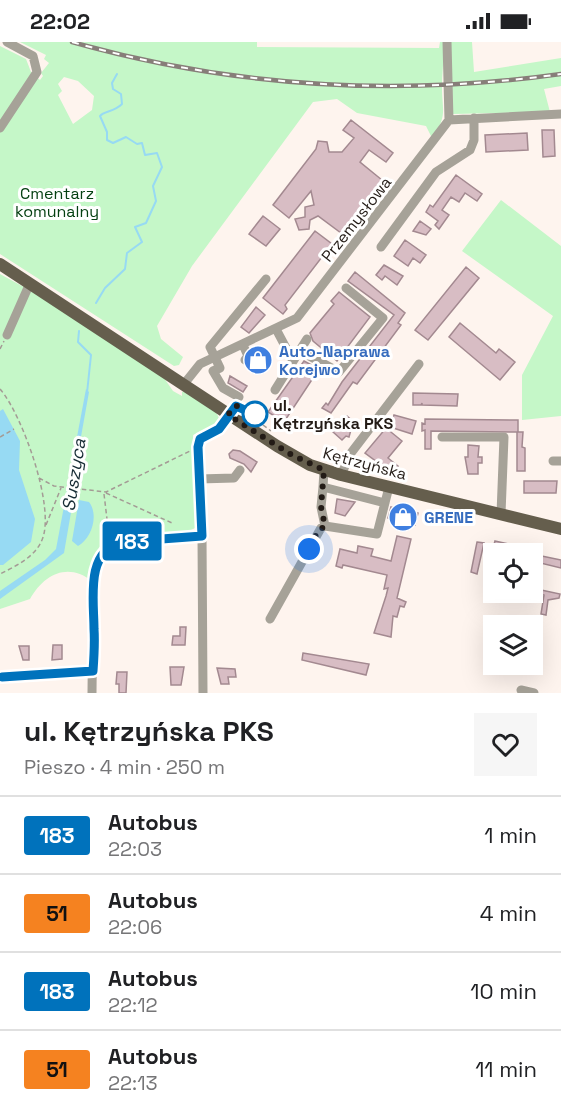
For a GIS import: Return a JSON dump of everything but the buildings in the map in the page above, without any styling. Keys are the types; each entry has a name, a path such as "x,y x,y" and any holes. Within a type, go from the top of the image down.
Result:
{"main road":[{"name":"Kętrzyńska","path":"0,264 292,455 341,475 561,529"}],"street":[{"path":"0,128 37,72 33,56 7,42"},
{"path":"447,42 449,120 561,114"},
{"path":"381,247 436,172 470,150 474,140 474,118"},
{"name":"Przemysłowa","path":"184,384 200,364 297,318 449,120"},
{"path":"239,397 223,388 213,371 220,368 210,347 266,279"},
{"path":"7,335 30,283"},
{"path":"300,351 339,372 383,318 346,288"},
{"path":"276,329 293,361"},
{"path":"275,390 308,339"},
{"path":"243,345 248,356 245,360"},
{"path":"341,475 351,453 419,364"},
{"path":"203,693 202,536 198,447 200,439 219,429 233,408 239,405 260,417"},
{"path":"442,437 504,437 501,514"},
{"path":"199,479 234,478 240,470"},
{"path":"324,470 321,507 325,526"},
{"path":"270,619 318,531 325,526 371,536 377,534 389,487"},
{"path":"323,488 385,503"},
{"path":"92,693 93,591 96,567 102,552 121,542 202,536"},
{"path":"2,677 93,671"},
{"path":"521,690 534,693"}],"path":[{"path":"0,389 24,429 38,478 45,525 44,536 36,550 25,560 0,574"},
{"path":"0,437 14,429"},
{"path":"105,492 198,447"},
{"path":"38,478 63,487 105,492 172,523"},
{"path":"45,525 63,487"},
{"path":"105,492 110,546"}],"green space":[{"name":"Cmentarz komunalny","path":"20,42 257,42 257,47 439,48 440,42 444,42 442,118 432,138 426,126 357,113 337,99 313,102 192,266 157,326 161,339 183,357 179,365 174,366 0,254 0,46 26,59 31,72 40,80 43,76 41,73 49,63 44,59 46,55","holes":["64,77 78,81 94,96 92,110 73,124 58,95 62,91 58,84"]},
{"path":"450,42 472,42 474,72 561,58 561,86 544,89 550,112 453,114"},
{"path":"501,200 561,246 561,416 522,420 522,375 553,316 462,251"},
{"path":"0,274 33,292 164,378 173,391 182,396 182,392 185,391 216,412 219,418 217,426 193,435 196,511 199,520 195,528 183,534 111,542 92,581 74,572 57,574 42,583 30,599 0,609"}],"water":[{"path":"86,389 89,392 72,487 74,495 64,553 0,599 0,591 45,560 56,549"},
{"path":"3,409 20,441 19,470 35,519 31,542 0,565 0,411"},
{"path":"79,500 89,502 94,520 87,538 78,546 72,541"}],"waterway":[{"name":"Suszyca","path":"96,303 105,288 125,269 127,253 142,242 135,227 146,223 156,201 153,186 162,167 157,153 145,155 142,143 137,144 126,137 113,143 107,140 107,132 100,116 122,104 121,94 113,89 112,83 117,74"},
{"name":"Suszyca","path":"79,331 78,342 91,355 87,393"}],"railway":[{"path":"72,42 193,69 315,84 438,85 561,74"}],"bus line":[{"name":"183","path":"2,677 93,671 95,632 93,591 96,567 102,552 111,544 121,542 202,536 198,447 200,439 219,429 236,406 239,405 260,417"}],"place":[{"name":"Auto-Naprawa Korejwo","path":"258,360"},
{"name":"ul. Kętrzyńska PKS","path":"255,414"},
{"name":"GRENE","path":"403,517"}],"route":[{"path":"255,414 260,417 239,405 233,408 228,415 292,455 324,470 321,507 325,526 318,531 309,549"}]}
